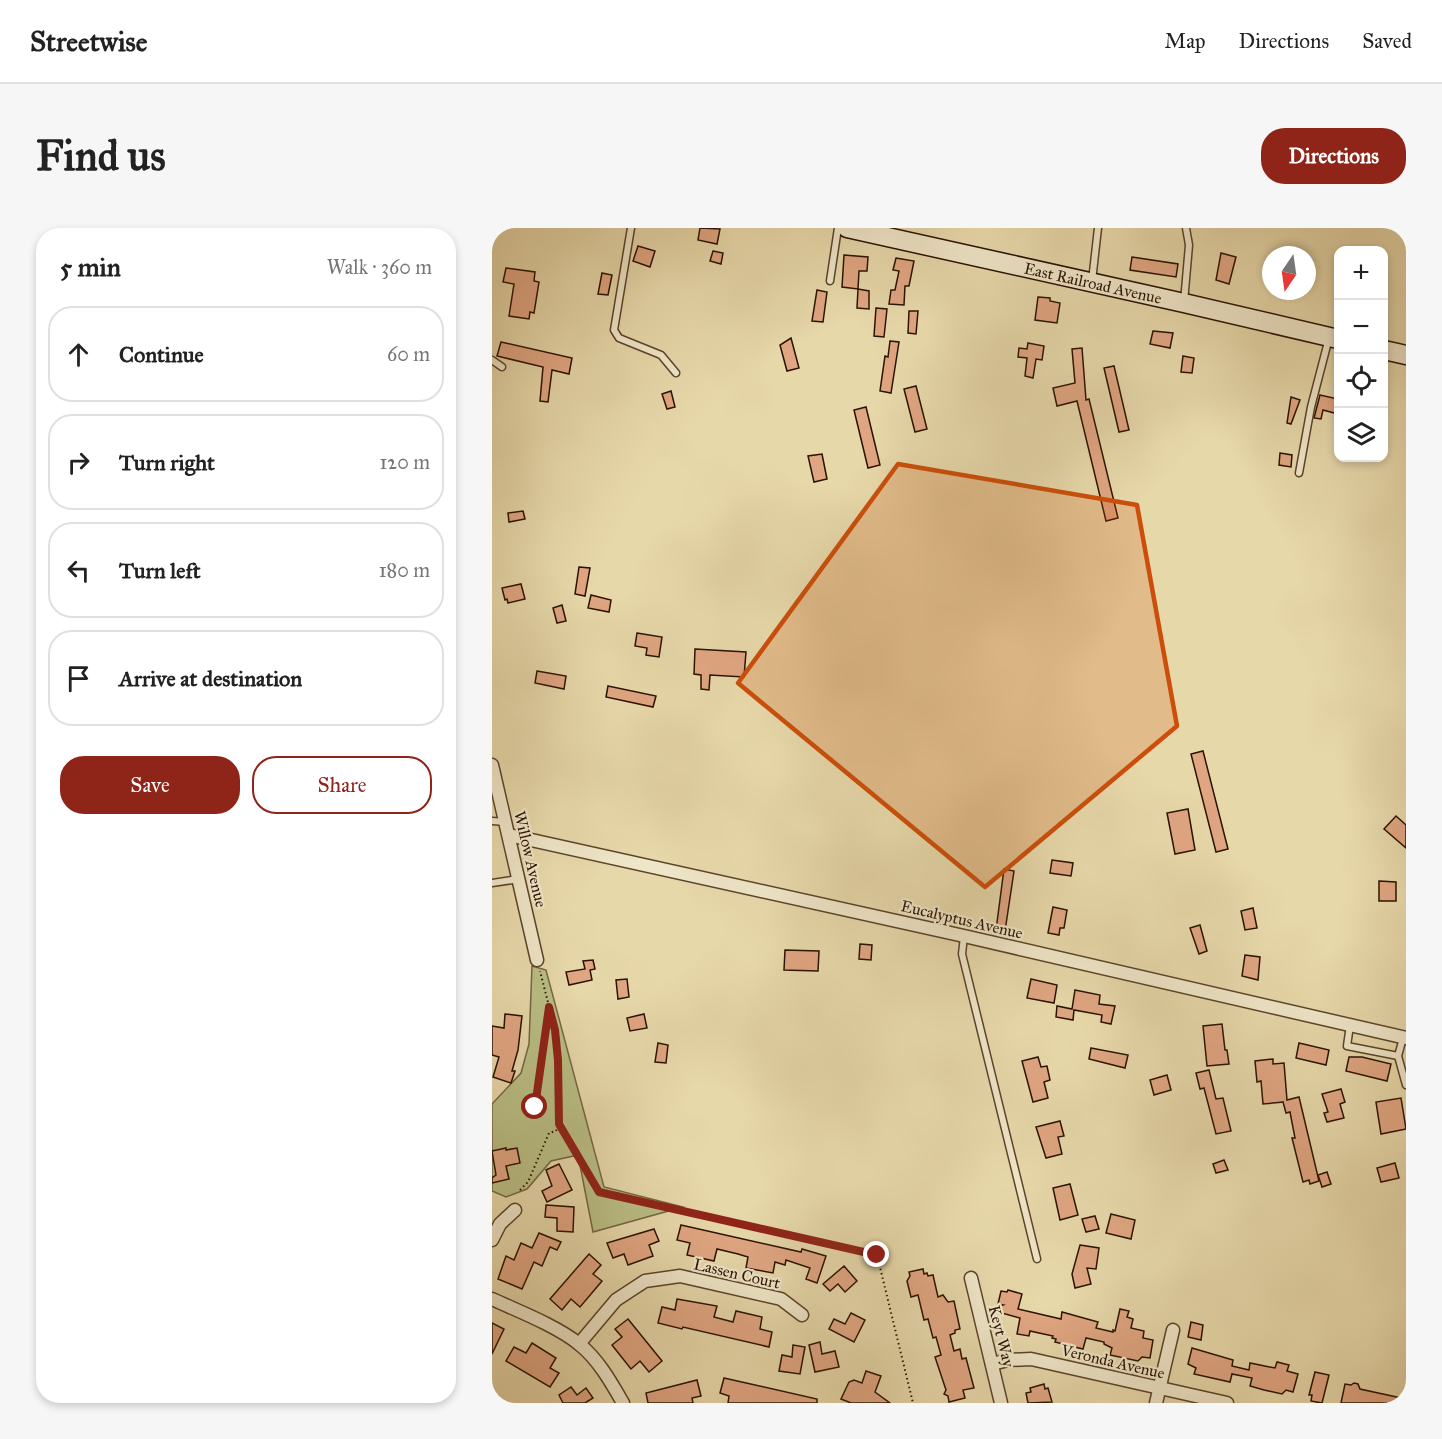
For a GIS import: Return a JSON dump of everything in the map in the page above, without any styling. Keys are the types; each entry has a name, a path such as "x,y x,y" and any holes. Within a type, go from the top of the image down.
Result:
{"street":[{"name":"East Railroad Avenue","path":"847,228 1334,338"},
{"path":"1388,351 1406,355"},
{"name":"Willow Avenue","path":"492,765 537,960"},
{"name":"Eucalyptus Avenue","path":"508,828 1405,1038"},
{"path":"492,1240 500,1224 515,1210"},
{"name":"Lassen Court","path":"579,1344 616,1300 645,1281 656,1279 680,1276 782,1299 802,1315"},
{"name":"Keyt Way","path":"971,1278 1001,1403"},
{"path":"492,1299 539,1320 579,1344 607,1375 623,1403"},
{"path":"1156,1403 1173,1330"},
{"name":"Veronda Avenue","path":"992,1364 1008,1360 1031,1359 1227,1403"}],"lane":[{"path":"631,228 614,330 619,338 662,355 675,373"},
{"path":"830,281 838,228"},
{"path":"1092,282 1098,228"},
{"path":"1184,303 1189,244 1186,228"},
{"path":"1299,473 1311,407 1334,338"},
{"path":"492,360 502,367"},
{"path":"492,821 508,828"},
{"path":"492,883 519,879"},
{"path":"964,936 962,954 1037,1259"},
{"path":"1350,1025 1347,1046 1398,1056"},
{"path":"1405,1038 1398,1056 1406,1085"}],"path":[{"path":"520,1190 528,1182 549,1133 556,1131 559,1124 555,1030 537,960"},
{"path":"535,1107 549,1007"},
{"path":"559,1124 599,1192 877,1255 913,1403"}],"highlighted area":[{"path":"898,464 1137,505 1177,726 985,887 738,683"}],"green space":[{"path":"532,966 546,970 604,1187 683,1207 593,1232 578,1155 551,1161 527,1189 506,1197 492,1191 492,1162 495,1151 492,1150 492,1104 521,1073 529,1044"}],"building":[{"path":"700,228 720,229 717,244 698,240"},
{"path":"638,246 655,251 650,267 633,261"},
{"path":"713,251 723,253 721,264 710,261"},
{"path":"1221,253 1236,257 1229,284 1216,280"},
{"path":"844,255 868,257 867,271 859,271 858,289 842,287"},
{"path":"1132,257 1178,264 1176,277 1130,270"},
{"path":"896,258 914,261 909,286 905,286 904,305 889,304 891,290 895,290 899,271 893,270"},
{"path":"506,268 535,272 534,281 539,282 534,313 530,312 529,319 509,316 514,284 503,282"},
{"path":"602,273 612,275 608,295 598,294"},
{"path":"858,289 869,291 869,309 857,308"},
{"path":"817,290 827,292 823,322 812,321"},
{"path":"1038,297 1050,298 1050,301 1060,303 1057,323 1035,320"},
{"path":"876,308 887,309 884,337 874,336"},
{"path":"909,311 918,311 916,334 908,333"},
{"path":"1153,331 1173,333 1170,348 1150,344"},
{"path":"791,338 799,368 787,371 780,345"},
{"path":"890,341 899,342 891,393 880,391 885,356 888,357"},
{"path":"501,342 572,358 569,374 552,370 548,402 540,401 543,367 497,356"},
{"path":"1028,343 1044,346 1042,360 1036,359 1033,378 1025,376 1027,358 1018,357 1019,348 1027,349"},
{"path":"1082,348 1086,400 1089,399 1118,518 1106,521 1077,401 1057,406 1053,388 1075,383 1072,349"},
{"path":"1183,356 1194,358 1192,373 1181,372"},
{"path":"1114,366 1129,430 1119,432 1104,368"},
{"path":"916,386 927,429 915,432 904,389"},
{"path":"671,391 675,407 667,409 662,394"},
{"path":"1320,395 1334,398 1334,413 1323,410 1321,419 1314,418"},
{"path":"1291,397 1300,400 1291,424 1287,423"},
{"path":"866,407 880,465 868,468 854,410"},
{"path":"1280,453 1292,455 1291,467 1279,465"},
{"path":"822,454 827,479 814,482 808,456"},
{"path":"523,511 525,519 509,522 508,513"},
{"path":"579,567 590,568 585,596 575,594"},
{"path":"521,584 525,599 508,603 502,588"},
{"path":"591,595 611,600 609,612 588,608"},
{"path":"562,605 566,621 557,623 553,608"},
{"path":"637,633 662,637 659,657 646,655 647,648 635,646"},
{"path":"695,649 746,652 744,677 710,675 709,690 701,689 701,675 694,674"},
{"path":"537,671 566,676 564,689 535,683"},
{"path":"608,686 656,696 653,707 606,697"},
{"path":"1203,751 1228,849 1216,852 1191,754"},
{"path":"1188,809 1195,850 1175,854 1167,813"},
{"path":"1396,816 1406,825 1406,848 1384,829"},
{"path":"1052,860 1073,863 1071,876 1050,873"},
{"path":"1004,869 1014,871 1005,931 996,930"},
{"path":"1379,881 1396,882 1396,901 1379,901"},
{"path":"1053,907 1067,910 1064,928 1060,928 1059,935 1048,933"},
{"path":"1253,908 1257,928 1245,930 1241,911"},
{"path":"1200,925 1207,951 1199,954 1190,928"},
{"path":"860,944 872,945 871,960 859,959"},
{"path":"785,950 819,951 818,971 784,970"},
{"path":"1245,955 1260,957 1258,980 1242,976"},
{"path":"593,960 595,969 590,970 592,980 569,985 566,972 585,969 583,961"},
{"path":"627,979 629,997 618,999 616,980"},
{"path":"1031,979 1057,985 1054,1003 1027,998"},
{"path":"1075,990 1100,995 1099,1004 1115,1006 1111,1024 1101,1022 1102,1015 1074,1010 1073,1020 1056,1017 1057,1006 1072,1009"},
{"path":"505,1014 522,1016 518,1050 512,1071 515,1071 511,1083 493,1077 499,1057 492,1055 492,1026 504,1028"},
{"path":"644,1014 647,1028 630,1031 627,1018"},
{"path":"1222,1024 1229,1064 1207,1066 1203,1026"},
{"path":"658,1043 668,1045 666,1063 655,1062"},
{"path":"1299,1043 1329,1050 1326,1065 1296,1058"},
{"path":"1091,1048 1128,1055 1125,1068 1089,1059"},
{"path":"1038,1057 1041,1067 1047,1066 1050,1080 1044,1082 1048,1098 1033,1102 1022,1061"},
{"path":"1349,1057 1362,1057 1391,1064 1387,1081 1346,1071"},
{"path":"1273,1059 1273,1064 1284,1063 1287,1100 1299,1097 1319,1181 1310,1184 1309,1180 1303,1182 1292,1138 1295,1138 1290,1112 1286,1113 1283,1102 1263,1104 1261,1081 1257,1082 1255,1061"},
{"path":"1209,1070 1216,1099 1223,1098 1231,1131 1216,1134 1204,1088 1200,1089 1196,1073"},
{"path":"1167,1075 1171,1090 1154,1095 1150,1080"},
{"path":"1341,1089 1345,1102 1340,1104 1344,1118 1327,1122 1324,1113 1328,1112 1322,1094"},
{"path":"1401,1098 1406,1129 1381,1134 1376,1102"},
{"path":"1060,1121 1064,1136 1058,1137 1062,1154 1046,1158 1036,1127"},
{"path":"506,1148 506,1150 517,1148 520,1163 506,1166 509,1179 492,1183 492,1178 496,1175 492,1151"},
{"path":"1224,1160 1228,1170 1216,1173 1213,1164"},
{"path":"1395,1163 1399,1178 1381,1182 1377,1168"},
{"path":"559,1164 572,1190 547,1202 542,1191 552,1186 546,1170"},
{"path":"1327,1172 1331,1184 1322,1187 1318,1175"},
{"path":"1070,1184 1078,1215 1060,1220 1053,1188"},
{"path":"546,1205 574,1207 573,1232 557,1231 557,1218 545,1217"},
{"path":"1111,1214 1135,1220 1131,1239 1106,1233"},
{"path":"1095,1216 1099,1229 1086,1232 1082,1219"},
{"path":"681,1225 801,1252 802,1249 826,1256 817,1283 806,1279 810,1268 786,1260 785,1265 775,1262 773,1273 746,1268 748,1257 717,1249 714,1261 687,1255 690,1243 677,1240"},
{"path":"654,1229 659,1241 649,1245 653,1256 628,1265 624,1254 613,1258 607,1243"},
{"path":"539,1233 561,1242 557,1250 550,1247 542,1266 534,1262 522,1289 498,1279 506,1256 514,1260 521,1243 532,1248"},
{"path":"1080,1245 1099,1248 1096,1269 1087,1268 1091,1284 1075,1288 1072,1274"},
{"path":"589,1254 601,1265 593,1274 602,1281 580,1307 571,1299 562,1310 550,1299"},
{"path":"844,1266 857,1281 845,1292 838,1284 830,1291 823,1284"},
{"path":"923,1269 924,1274 933,1275 938,1297 943,1295 948,1302 954,1301 960,1329 950,1335 954,1351 960,1349 962,1359 966,1358 974,1388 963,1390 965,1398 949,1402 948,1396 944,1394 946,1390 935,1357 941,1355 936,1337 933,1338 928,1319 924,1320 918,1295 911,1297 907,1281 910,1276 909,1272"},
{"path":"1008,1290 1022,1294 1018,1309 1061,1319 1062,1312 1098,1322 1096,1328 1113,1332 1120,1309 1129,1311 1127,1317 1133,1319 1131,1328 1144,1331 1143,1338 1153,1340 1150,1358 1142,1357 1138,1361 1110,1355 1112,1348 1104,1342 1086,1338 1083,1349 1055,1342 1056,1339 1052,1338 1053,1336 1030,1331 1029,1336 1017,1334 1020,1318 998,1312 1000,1306 1003,1305 998,1304 1001,1291 1007,1292"},
{"path":"677,1299 717,1306 714,1317 733,1322 736,1311 762,1317 760,1329 772,1332 769,1347 658,1323 662,1307 675,1310"},
{"path":"851,1313 865,1320 854,1342 829,1329 834,1319 845,1324"},
{"path":"628,1319 662,1361 649,1372 640,1361 631,1369 612,1345 622,1337 615,1329"},
{"path":"1191,1322 1203,1325 1201,1340 1188,1337"},
{"path":"492,1323 504,1329 492,1354"},
{"path":"820,1342 822,1354 835,1351 839,1367 815,1372 809,1345"},
{"path":"532,1343 556,1358 550,1368 559,1373 550,1387 506,1361 514,1347 526,1353"},
{"path":"793,1345 805,1347 800,1374 779,1371 782,1355 792,1357"},
{"path":"1192,1348 1233,1360 1232,1366 1249,1370 1250,1363 1275,1368 1277,1362 1289,1365 1287,1371 1298,1374 1293,1392 1286,1390 1282,1394 1250,1386 1252,1378 1232,1374 1230,1382 1194,1374 1196,1368 1188,1364"},
{"path":"866,1371 881,1376 875,1392 890,1403 851,1403 841,1399 849,1382 854,1380 862,1383"},
{"path":"1315,1372 1329,1375 1322,1403 1311,1401 1312,1395 1309,1395"},
{"path":"724,1378 817,1399 817,1403 728,1403 729,1396 720,1393"},
{"path":"697,1380 701,1396 692,1398 693,1403 648,1403 646,1393"},
{"path":"1044,1384 1045,1389 1048,1388 1052,1402 1028,1403 1026,1393 1031,1392 1030,1388"},
{"path":"1345,1384 1358,1384 1360,1389 1406,1399 1406,1403 1341,1403"},
{"path":"571,1387 577,1395 586,1388 593,1398 585,1403 563,1403 559,1395"}],"route":[{"path":"535,1107 549,1007 555,1030 558,1060 559,1124 599,1192 877,1255"}]}
